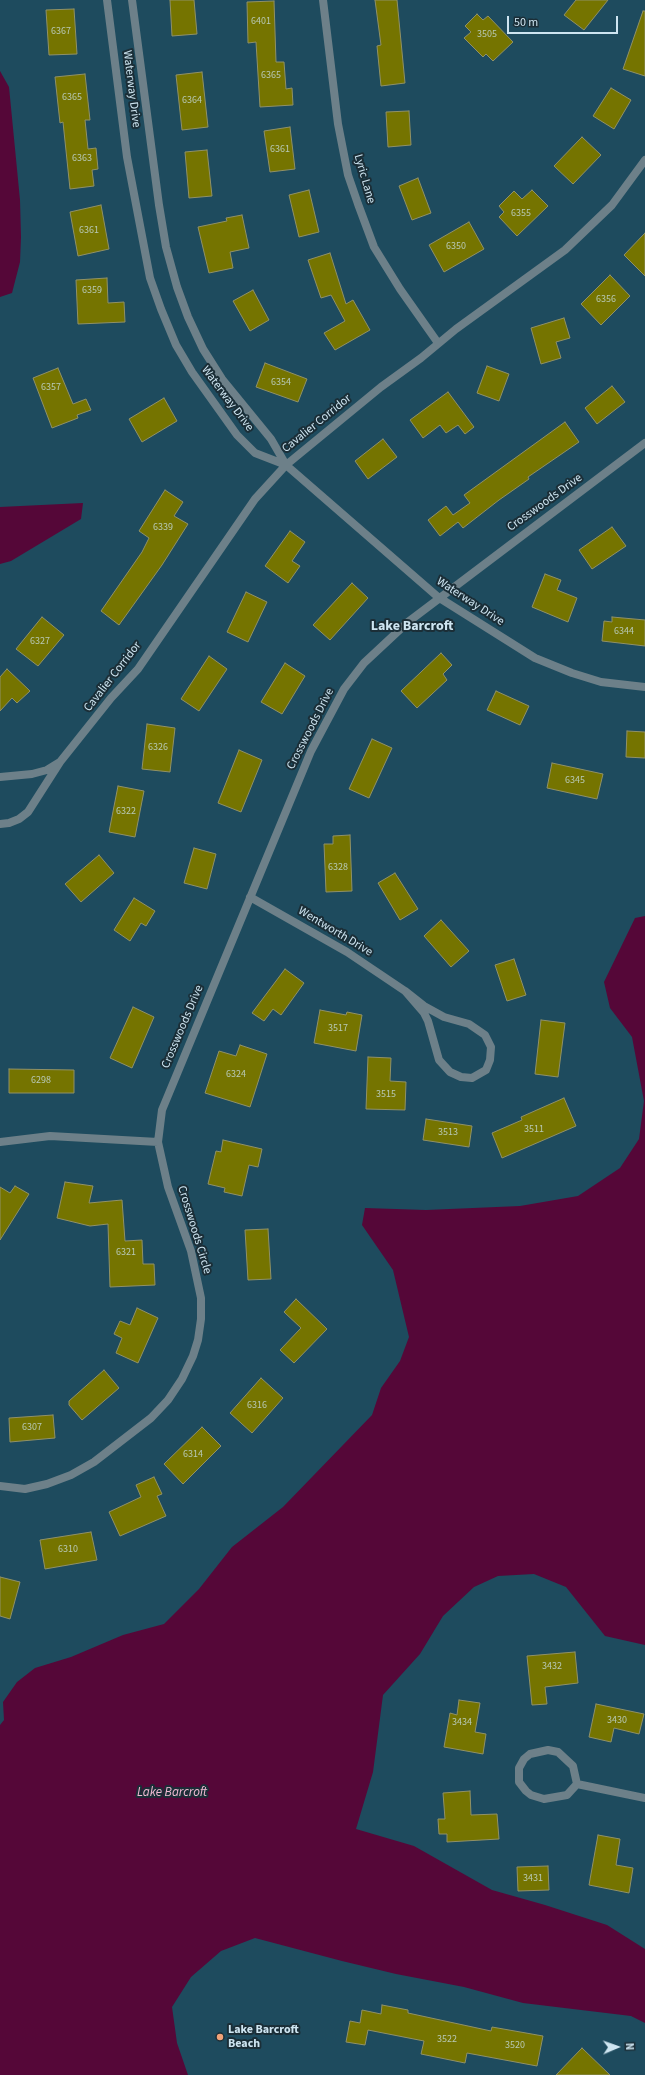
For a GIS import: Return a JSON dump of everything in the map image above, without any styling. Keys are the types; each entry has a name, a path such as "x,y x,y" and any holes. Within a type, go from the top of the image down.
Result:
{"street":[{"name":"Waterway Drive","path":"107,0 134,196 150,278 176,345 192,372 237,435 255,453 286,465 438,597 535,658 572,673 601,682 645,688"},
{"path":"132,0 159,205 166,248 177,287 188,317 203,349 222,379 271,439 286,465"},
{"name":"Lyric Lane","path":"323,0 338,124 348,176 374,247 400,289 438,343"},
{"name":"Cavalier Corridor","path":"0,824 19,820 28,812 60,762 111,698 138,669 255,499 286,465 381,387 438,343 565,250 592,226 626,187 645,160"},
{"name":"Crosswoods Drive","path":"158,1142 162,1110 311,750 344,689 364,663 381,646 438,597 645,443"},
{"name":"Cavalier Corridor","path":"0,777 32,774 47,770 60,762"},
{"name":"Wentworth Drive","path":"250,898 347,952 405,990 424,1006 444,1017 469,1024 485,1035 491,1047 490,1060 486,1070 477,1076 467,1078 450,1072 442,1064 428,1021 418,1004 405,990"},
{"path":"0,1142 50,1136 158,1142"},
{"name":"Crosswoods Circle","path":"0,1486 25,1489 47,1484 71,1475 94,1462 151,1418 172,1395 182,1379 193,1356 198,1340 201,1319 201,1298 191,1252 168,1187 158,1142"},
{"path":"548,1750 558,1752 573,1766 577,1784 568,1795 551,1799 538,1798 530,1795 522,1787 519,1777 519,1768 530,1754 548,1750"},
{"path":"577,1784 645,1798"}],"water":[{"path":"0,71 9,87 20,200 21,237 20,262 12,293 0,297"},
{"path":"83,503 81,519 11,561 0,564 0,507"},
{"name":"Lake Barcroft","path":"645,916 645,1645 605,1636 566,1587 534,1574 498,1576 474,1587 443,1616 420,1654 383,1695 373,1772 356,1829 414,1846 492,1890 607,1925 645,1949 645,2023 631,2016 523,2003 464,1987 396,1974 342,1961 255,1938 221,1951 191,1977 172,2007 177,2043 188,2075 0,2075 0,1725 4,1720 3,1702 17,1682 35,1668 71,1657 123,1635 164,1624 199,1589 232,1547 283,1507 372,1415 381,1388 400,1361 409,1337 393,1270 362,1225 365,1208 426,1210 520,1206 578,1196 620,1168 639,1139 644,1101 632,1037 610,1008 604,982 635,918"}],"building":[{"path":"170,0 194,0 197,34 172,36"},
{"path":"375,0 397,0 405,83 381,86 377,46 381,45"},
{"path":"576,0 608,0 584,30 564,15"},
{"path":"274,1 276,62 284,62 286,89 292,88 293,105 260,107 256,42 248,43 247,2"},
{"path":"74,9 77,54 49,55 46,10"},
{"path":"643,11 645,11 645,76 623,69"},
{"path":"477,14 483,20 488,16 513,42 493,61 486,54 483,57 464,38 471,32 465,26"},
{"path":"202,72 208,127 182,130 176,75"},
{"path":"85,74 90,120 85,120 88,149 96,148 98,169 92,170 94,186 70,189 63,122 60,123 55,77"},
{"path":"611,88 631,100 614,129 593,116"},
{"path":"409,111 411,145 388,147 386,112"},
{"path":"290,127 295,169 270,172 264,131"},
{"path":"582,137 601,155 573,184 554,166"},
{"path":"207,150 212,196 189,198 185,152"},
{"path":"418,178 431,213 412,220 399,186"},
{"path":"309,190 319,232 299,237 289,195"},
{"path":"532,190 548,206 517,236 499,217 504,212 499,206 514,191 522,199"},
{"path":"101,205 109,249 78,256 70,212"},
{"path":"242,215 249,248 230,252 233,268 209,273 198,227 227,221 226,218"},
{"path":"469,222 484,249 444,272 429,245"},
{"path":"645,233 645,276 624,255"},
{"path":"330,253 346,304 353,300 370,330 335,350 324,333 345,321 331,295 321,298 308,260"},
{"path":"610,275 630,296 601,325 581,304"},
{"path":"107,278 108,303 124,302 125,322 78,324 76,280"},
{"path":"253,290 269,320 250,331 233,301"},
{"path":"564,318 570,338 556,342 561,358 541,364 531,328"},
{"path":"265,363 307,379 298,402 256,387"},
{"path":"487,366 509,374 499,401 477,393"},
{"path":"58,368 73,404 86,399 91,410 77,415 78,418 52,428 33,378"},
{"path":"612,386 625,402 597,424 585,408"},
{"path":"448,392 474,427 465,434 458,425 446,433 440,425 423,438 410,420"},
{"path":"164,398 177,421 142,442 129,419"},
{"path":"565,422 579,442 528,477 529,479 463,528 458,522 440,536 428,520 446,506 453,515 470,503 464,495"},
{"path":"383,439 397,457 368,479 355,461"},
{"path":"165,490 183,502 174,516 188,524 162,565 119,625 101,611 142,552 149,538 139,531"},
{"path":"612,527 626,546 592,569 579,550"},
{"path":"290,531 305,542 292,561 300,566 288,583 265,566"},
{"path":"545,574 561,580 557,590 577,598 568,622 532,607"},
{"path":"352,583 368,598 330,640 313,625"},
{"path":"246,592 267,602 248,642 227,632"},
{"path":"42,617 64,635 38,666 16,649"},
{"path":"612,617 645,620 645,646 602,641 604,621 612,622"},
{"path":"441,653 452,665 443,674 447,680 417,708 401,691"},
{"path":"209,656 227,669 199,711 181,699"},
{"path":"285,663 305,676 282,714 261,702"},
{"path":"7,669 30,691 17,703 12,698 0,711 0,677"},
{"path":"496,691 529,706 520,725 487,710"},
{"path":"147,724 175,728 170,772 142,769"},
{"path":"627,731 645,732 645,758 626,757"},
{"path":"372,739 392,748 369,798 349,789"},
{"path":"239,750 262,760 241,812 218,803"},
{"path":"552,763 603,774 597,799 547,788"},
{"path":"118,786 144,791 135,837 109,832"},
{"path":"350,835 352,891 326,892 324,844 333,844 333,836"},
{"path":"194,848 216,854 207,889 184,883"},
{"path":"99,855 114,873 81,902 65,884"},
{"path":"395,873 418,909 400,920 378,883"},
{"path":"134,898 155,911 146,926 141,923 130,941 114,930"},
{"path":"441,920 469,951 451,967 424,936"},
{"path":"514,959 526,995 507,1001 495,965"},
{"path":"285,969 304,983 281,1015 273,1009 264,1021 252,1013"},
{"path":"133,1007 154,1017 132,1068 110,1058"},
{"path":"320,1010 346,1015 347,1012 362,1015 356,1051 314,1043"},
{"path":"541,1020 565,1023 558,1077 535,1074"},
{"path":"240,1045 267,1054 250,1107 205,1093 219,1051 236,1056"},
{"path":"368,1057 391,1058 390,1081 406,1082 405,1110 366,1109"},
{"path":"9,1069 74,1070 74,1093 9,1093"},
{"path":"564,1098 576,1126 502,1158 492,1133 522,1120 521,1117"},
{"path":"426,1119 472,1126 469,1147 423,1140"},
{"path":"223,1140 262,1149 258,1167 249,1165 242,1196 224,1192 225,1188 208,1184 216,1151 221,1152"},
{"path":"65,1182 93,1186 89,1203 122,1200 125,1241 142,1240 143,1264 154,1264 155,1285 110,1287 108,1224 90,1226 57,1218"},
{"path":"15,1186 29,1194 0,1240 0,1187 10,1193"},
{"path":"268,1229 271,1279 248,1280 245,1230"},
{"path":"296,1299 327,1329 294,1363 280,1350 301,1328 284,1312"},
{"path":"137,1308 158,1318 138,1363 116,1353 122,1338 114,1334 120,1321 130,1325"},
{"path":"104,1370 119,1388 82,1420 69,1405 69,1401"},
{"path":"261,1378 283,1398 252,1433 230,1413"},
{"path":"53,1415 55,1438 10,1442 9,1418"},
{"path":"202,1427 221,1446 183,1484 164,1464"},
{"path":"154,1477 162,1494 157,1496 166,1516 120,1536 109,1512 141,1497 136,1485"},
{"path":"91,1532 97,1560 45,1569 40,1540"},
{"path":"0,1577 20,1582 10,1619 0,1616"},
{"path":"575,1652 578,1683 545,1687 547,1704 532,1705 527,1656"},
{"path":"459,1700 480,1703 475,1732 486,1734 483,1754 444,1747 450,1713 457,1715"},
{"path":"596,1704 644,1714 639,1734 614,1728 611,1742 589,1737"},
{"path":"470,1791 471,1815 497,1814 499,1839 447,1842 447,1834 439,1834 438,1819 445,1819 443,1793"},
{"path":"598,1835 620,1839 616,1865 633,1868 629,1893 589,1885"},
{"path":"548,1866 549,1890 518,1891 517,1867"},
{"path":"382,2005 408,2010 408,2013 491,2031 492,2027 543,2036 537,2066 467,2053 465,2063 421,2054 424,2041 368,2030 365,2045 346,2042 350,2021 360,2023 362,2010 381,2014"},
{"path":"582,2048 610,2075 556,2075"}],"place":[{"name":"Lake Barcroft Beach","path":"220,2037"}],"district":[{"name":"Lake Barcroft","path":"412,627"}]}
